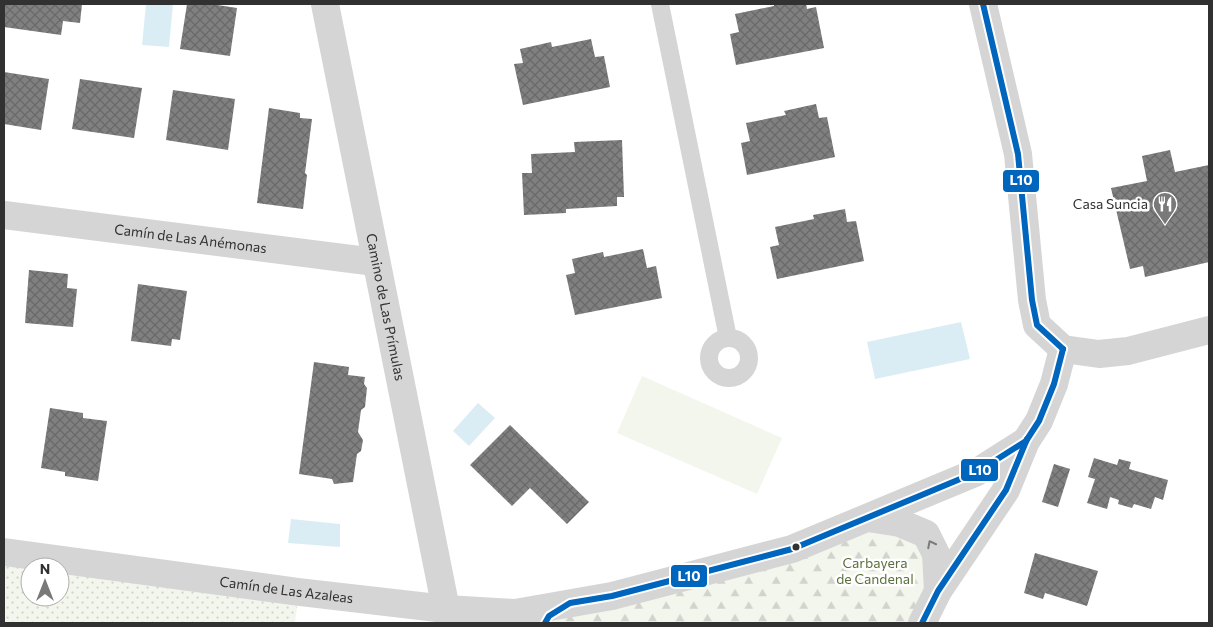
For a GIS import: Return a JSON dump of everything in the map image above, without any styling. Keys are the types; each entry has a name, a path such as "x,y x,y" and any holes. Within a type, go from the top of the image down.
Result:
{"street":[{"name":"Camino de Las Prímulas","path":"324,4 446,609"},
{"path":"983,4 1018,154 1032,300 1038,325 1063,349 1099,354 1128,352 1209,330"},
{"name":"Camín de Las Anémonas","path":"4,215 375,262"},
{"name":"Camín de Las Azaleas","path":"4,552 299,592 518,618 570,603 612,596 792,549 977,472 1026,441 1039,421 1054,384 1063,349"},
{"path":"922,623 938,591 1006,490 1026,441"},
{"path":"868,518 900,523 926,534 936,554 938,591"},
{"name":"Camín de Las Azaleas","path":"545,623 549,616 570,603"},
{"path":"446,609 484,623"}],"lane":[{"path":"660,4 728,338"}],"green space":[{"path":"642,376 782,438 757,494 617,433"},
{"name":"Carbayera de Candenal","path":"868,518 936,554 922,623 545,623 549,616"},
{"path":"4,552 41,557 20,557 20,607 70,607 70,561 299,592 295,623 4,623"}],"shaded area":[{"path":"146,4 173,4 169,47 142,45"},
{"path":"961,322 970,359 875,379 867,342"},
{"path":"478,403 495,418 469,446 453,431"},
{"path":"291,519 340,524 340,547 288,543"}],"building":[{"path":"5,4 82,4 80,23 63,21 61,35 4,27"},
{"path":"187,4 211,4 237,8 230,56 180,49"},
{"path":"774,4 806,4 807,9 816,7 824,48 736,65 730,34 739,32 735,14 774,6"},
{"path":"591,39 595,57 604,56 610,87 523,105 514,64 523,63 520,49 551,42 552,47"},
{"path":"4,72 49,79 41,130 4,124"},
{"path":"80,79 142,88 134,138 72,129"},
{"path":"173,90 235,99 228,150 166,140"},
{"path":"816,104 819,118 827,117 835,157 747,175 741,143 750,141 746,123 786,115 784,111"},
{"path":"269,108 300,113 300,118 312,119 305,173 307,175 303,209 257,203"},
{"path":"622,140 624,197 617,197 617,206 566,209 566,213 524,215 522,173 532,173 531,154 575,152 574,142"},
{"name":"Casa Suncia","path":"1170,150 1175,172 1209,165 1209,262 1145,277 1143,266 1130,269 1111,188 1147,181 1142,156"},
{"path":"845,209 847,222 856,221 864,261 777,279 770,247 779,245 775,227 814,219 813,215"},
{"path":"643,249 647,268 656,266 662,298 575,315 566,275 575,273 572,259 603,252 604,257"},
{"path":"29,270 68,274 67,288 77,289 73,327 25,323"},
{"path":"138,284 187,291 180,340 172,339 171,346 131,341"},
{"path":"314,362 349,367 348,375 365,377 364,384 367,388 365,407 361,410 358,432 363,440 361,451 357,454 353,482 334,484 332,479 299,474"},
{"path":"50,408 83,413 83,418 107,421 98,481 65,476 65,472 41,468"},
{"path":"510,425 589,502 567,524 530,488 512,506 470,465"},
{"path":"1094,458 1117,465 1119,459 1131,462 1129,469 1168,480 1163,500 1155,497 1151,509 1134,504 1132,508 1118,504 1119,500 1110,497 1107,509 1087,503 1095,479 1088,477"},
{"path":"1054,464 1070,469 1058,507 1042,502"},
{"path":"1035,553 1098,571 1087,606 1045,593 1043,599 1024,593"}],"transit line":[{"name":"L10","path":"983,4 1018,154 1032,300 1037,325 1063,349"},
{"name":"L10","path":"545,623 549,616 570,603 612,596 792,549 977,472 1026,441 1039,421 1054,384 1063,349"},
{"name":"L10","path":"922,623 938,591 1006,490 1027,439"}],"place":[{"name":"Casa Suncia","path":"1165,225"}]}
